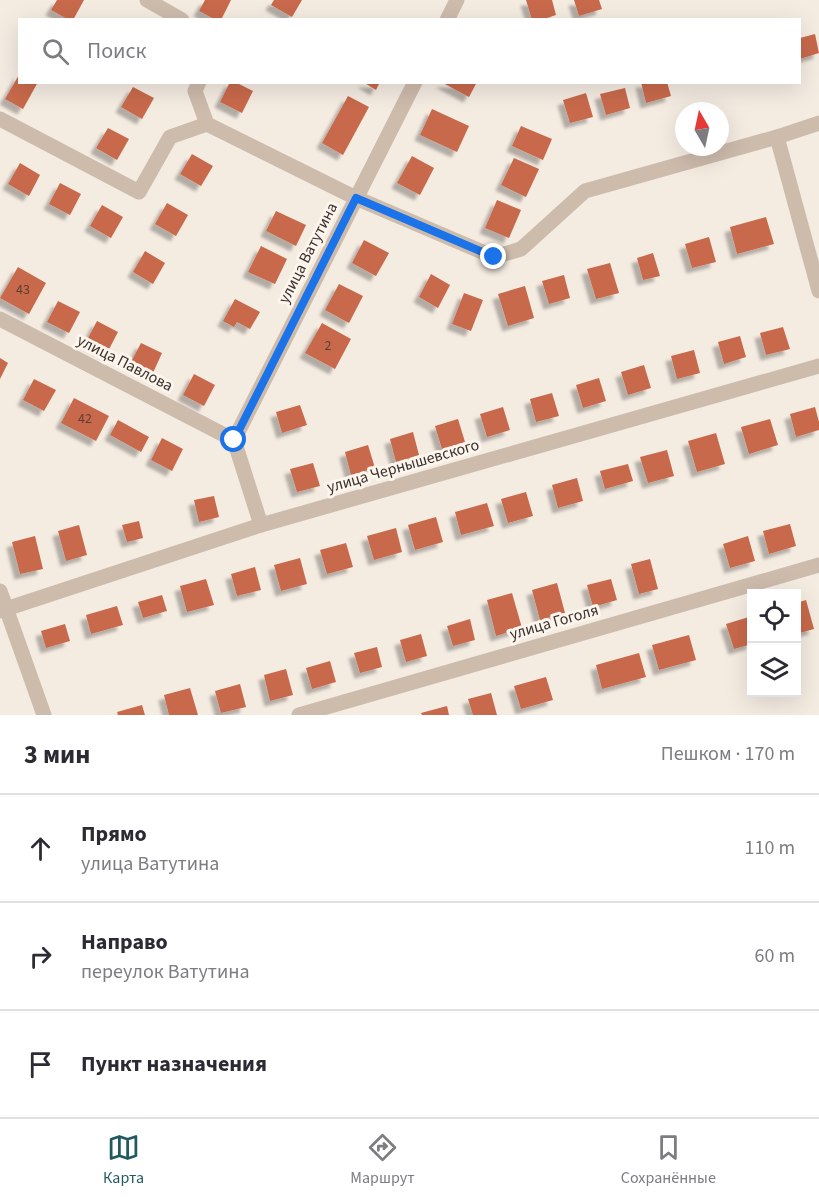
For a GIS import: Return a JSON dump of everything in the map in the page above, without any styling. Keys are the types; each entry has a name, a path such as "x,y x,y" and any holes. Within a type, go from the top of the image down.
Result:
{"street":[{"path":"147,0 178,18"},
{"path":"448,18 458,0"},
{"path":"198,84 195,91 207,124 356,198 494,257 521,249 585,191 777,138 819,123"},
{"name":"улица Ватутина","path":"234,440 414,84"},
{"path":"0,119 139,192 170,137 207,124"},
{"path":"777,138 819,291"},
{"name":"улица Павлова","path":"0,319 234,440"},
{"name":"улица Чернышевского","path":"3,610 261,525 819,366"},
{"path":"234,440 261,525"},
{"name":"улица Гоголя","path":"299,715 819,564"},
{"path":"0,591 3,610 44,715"}],"building":[{"path":"57,0 84,0 74,18 65,18 51,10"},
{"path":"205,0 231,0 222,18 212,18 199,11"},
{"path":"274,0 302,0 292,17 271,5"},
{"path":"526,0 552,0 556,15 547,18 531,18"},
{"path":"574,0 599,0 602,9 579,16"},
{"path":"815,34 819,53 801,59 801,38"},
{"path":"18,76 18,84 37,84 23,109 5,99"},
{"path":"229,84 239,84 253,91 242,113 220,102"},
{"path":"366,84 379,84 376,90"},
{"path":"445,84 476,84 469,97"},
{"path":"641,84 668,84 671,96 646,103"},
{"path":"133,87 154,98 142,119 121,107"},
{"path":"625,88 630,108 606,115 600,94"},
{"path":"586,93 593,117 570,123 563,100"},
{"path":"348,96 369,107 343,155 322,143"},
{"path":"432,109 469,126 457,152 420,135"},
{"path":"521,126 552,139 543,160 512,146"},
{"path":"108,128 129,139 117,160 96,148"},
{"path":"192,154 213,166 201,186 180,174"},
{"path":"412,156 434,168 420,195 397,183"},
{"path":"514,158 539,169 526,197 501,185"},
{"path":"20,163 40,175 29,196 8,184"},
{"path":"60,183 81,194 70,215 49,204"},
{"path":"497,200 521,210 509,238 485,228"},
{"path":"167,203 188,215 176,236 155,224"},
{"path":"102,205 123,217 111,238 90,226"},
{"path":"276,211 306,225 296,246 266,231"},
{"path":"766,217 774,244 737,254 730,227"},
{"path":"709,237 716,262 692,268 685,244"},
{"path":"364,240 389,253 376,276 352,263"},
{"path":"261,246 287,259 275,284 248,272"},
{"path":"145,251 165,263 153,284 133,272"},
{"path":"653,253 660,276 643,280 637,258"},
{"path":"610,263 619,293 596,299 587,269"},
{"path":"18,267 46,283 29,314 0,298"},
{"path":"431,274 450,285 438,308 419,297"},
{"path":"564,275 570,298 549,304 542,281"},
{"path":"339,284 363,296 349,323 325,310"},
{"path":"525,286 534,318 508,326 498,294"},
{"path":"464,293 483,300 471,331 452,324"},
{"path":"235,299 260,312 250,329 237,322 234,327 223,321"},
{"path":"58,301 80,312 69,333 47,322"},
{"path":"97,321 118,332 107,353 86,342"},
{"path":"322,323 351,339 335,369 305,353"},
{"path":"783,327 790,349 766,355 760,333"},
{"path":"740,336 746,357 724,364 718,342"},
{"path":"141,343 162,353 152,375 130,364"},
{"path":"694,350 700,373 677,379 671,356"},
{"path":"0,358 8,363 0,379"},
{"path":"644,365 651,388 628,395 621,372"},
{"path":"194,374 215,385 204,406 183,395"},
{"path":"599,378 606,401 583,408 576,385"},
{"path":"34,379 56,390 44,411 23,400"},
{"path":"552,393 559,416 536,422 530,399"},
{"path":"74,398 109,416 96,441 61,423"},
{"path":"300,405 307,425 282,433 276,412"},
{"path":"503,407 510,430 487,437 480,414"},
{"path":"815,407 819,430 796,437 790,414"},
{"path":"458,419 465,442 442,449 435,426"},
{"path":"770,419 778,445 749,454 741,427"},
{"path":"118,420 149,437 141,452 110,435"},
{"path":"413,432 419,455 396,462 390,439"},
{"path":"716,433 725,464 697,472 688,441"},
{"path":"162,438 183,449 172,471 151,460"},
{"path":"368,445 375,468 351,475 345,452"},
{"path":"667,450 674,476 648,483 640,457"},
{"path":"313,463 320,486 297,492 290,469"},
{"path":"628,464 633,481 605,489 600,471"},
{"path":"577,478 583,501 558,508 552,485"},
{"path":"526,492 533,516 508,523 501,499"},
{"path":"214,496 219,517 199,522 194,500"},
{"path":"487,503 494,526 461,535 455,512"},
{"path":"436,517 443,542 415,550 408,525"},
{"path":"139,521 143,538 127,542 122,525"},
{"path":"790,524 796,546 769,554 763,531"},
{"path":"79,525 87,555 66,561 58,531"},
{"path":"396,528 402,552 374,560 367,536"},
{"path":"35,536 43,569 20,574 12,542"},
{"path":"748,536 755,561 730,568 723,544"},
{"path":"346,543 353,567 327,574 320,550"},
{"path":"300,558 307,584 281,591 274,565"},
{"path":"650,559 658,589 639,594 631,564"},
{"path":"255,567 261,590 237,596 231,574"},
{"path":"206,579 214,605 187,612 180,586"},
{"path":"611,579 617,600 593,607 587,585"},
{"path":"557,583 565,613 540,620 532,590"},
{"path":"512,593 522,628 496,636 487,600"},
{"path":"162,595 167,611 143,618 138,602"},
{"path":"806,600 814,629 801,633 801,602"},
{"path":"117,606 123,625 91,634 86,615"},
{"path":"747,618 747,645 734,649 726,624"},
{"path":"470,619 475,640 453,646 447,626"},
{"path":"65,624 70,641 46,648 41,631"},
{"path":"421,634 427,656 406,662 400,640"},
{"path":"689,635 696,660 659,670 652,645"},
{"path":"377,647 382,667 360,673 354,653"},
{"path":"639,653 646,677 602,689 596,665"},
{"path":"330,661 336,682 312,689 306,668"},
{"path":"286,669 293,695 270,701 264,675"},
{"path":"546,677 553,700 521,709 514,686"},
{"path":"240,684 246,707 221,713 215,691"},
{"path":"190,688 198,715 169,715 164,695"},
{"path":"491,693 497,715 473,715 468,699"},
{"path":"142,705 145,715 118,715 117,712"},
{"path":"447,706 449,715 422,715 421,713"}],"route":[{"path":"234,440 356,198 494,257"}]}
